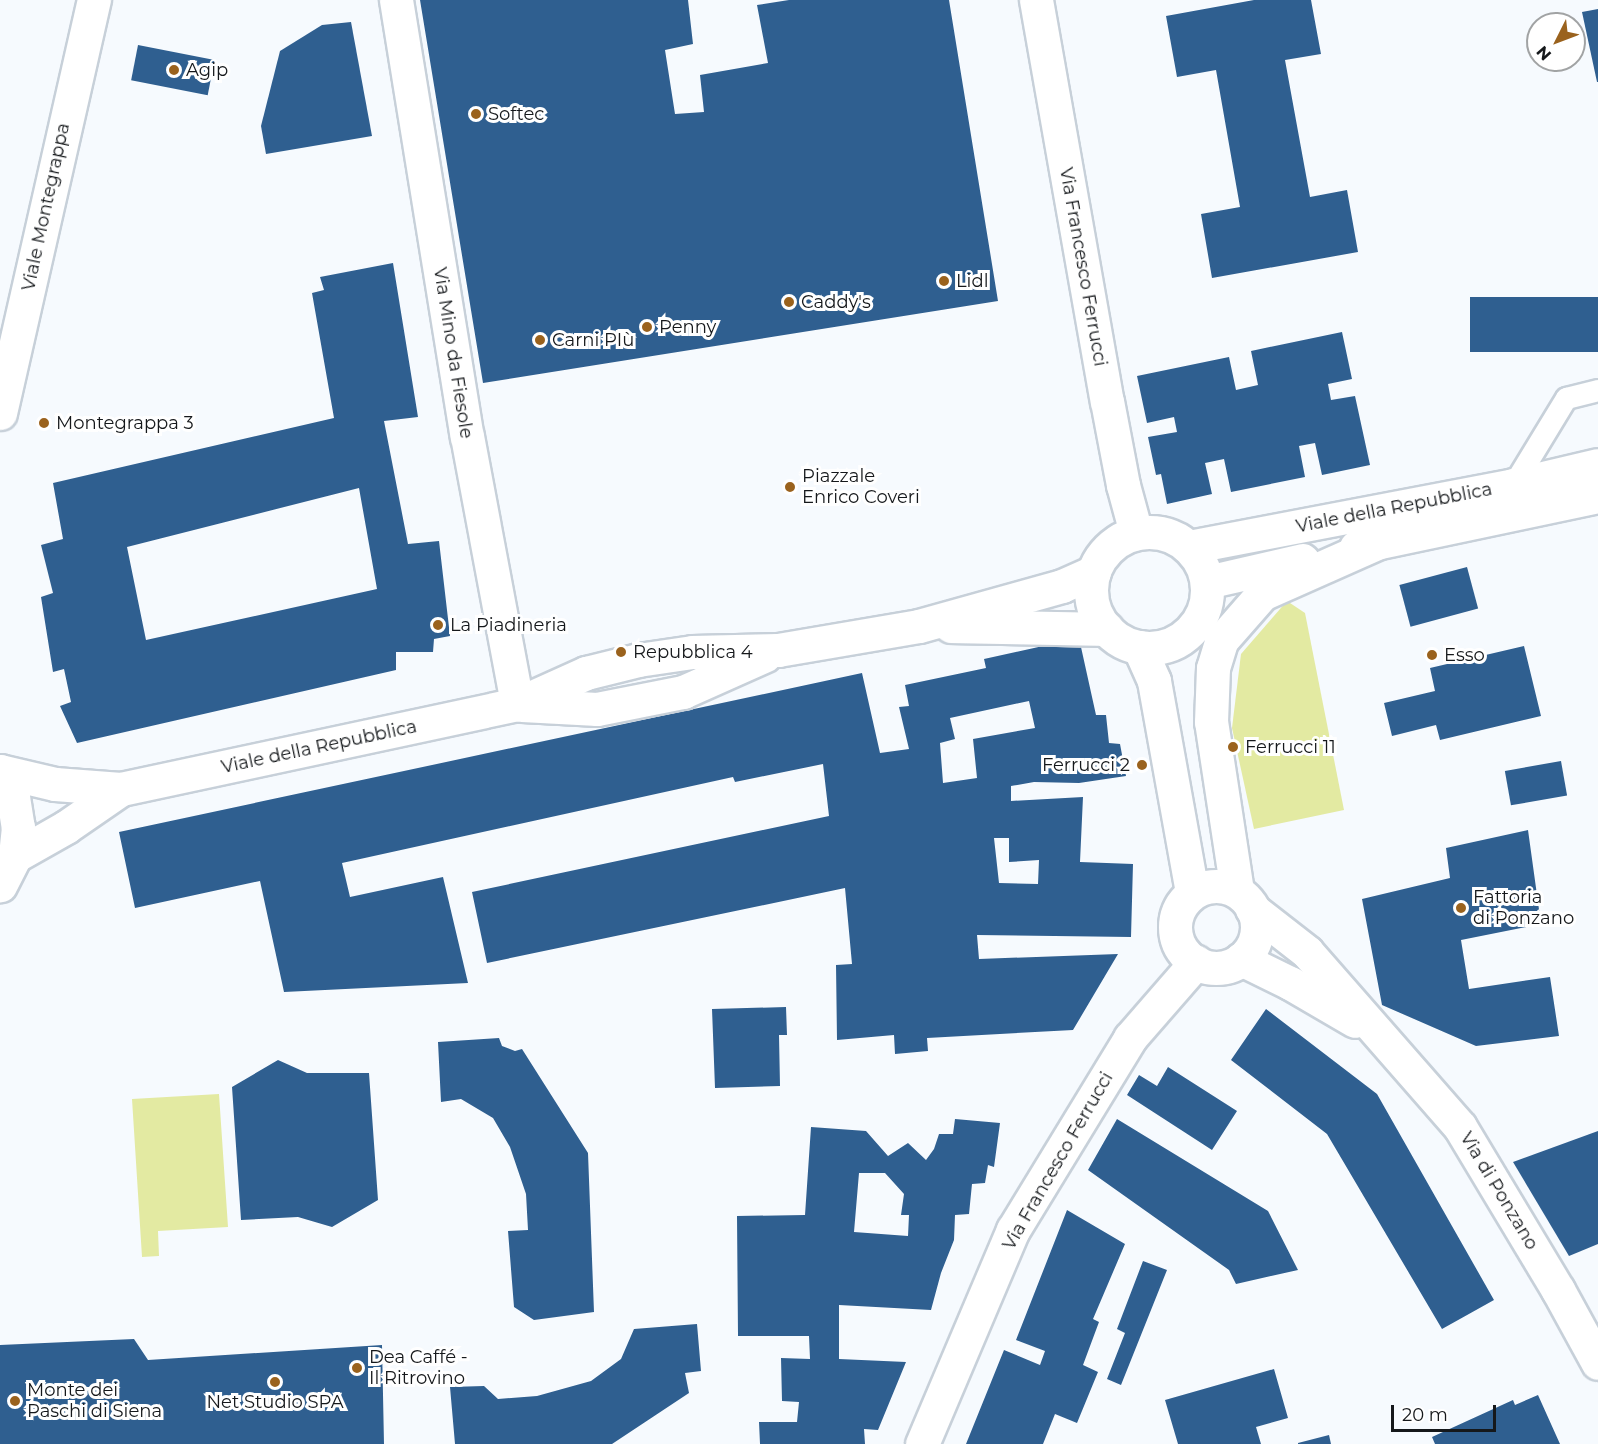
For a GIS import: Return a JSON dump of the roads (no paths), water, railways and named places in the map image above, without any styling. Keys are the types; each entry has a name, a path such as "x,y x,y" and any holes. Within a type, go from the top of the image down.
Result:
{"street":[{"name":"Viale Montegrappa","path":"0,413 94,0"},
{"name":"Via Mino da Fiesole","path":"396,0 467,436 517,705"},
{"name":"Via Francesco Ferrucci","path":"1036,0 1115,443 1136,532"},
{"name":"Viale della Repubblica","path":"1189,547 1513,485 1598,465"},
{"name":"Viale della Repubblica","path":"1377,543 1598,496"},
{"path":"1136,532 1164,534 1189,547 1202,563 1207,582 1207,600 1200,618 1190,632 1174,642 1157,647 1139,647 1121,641 1107,629 1092,602 1094,572 1103,554 1118,540 1136,532"},
{"path":"1207,582 1377,543"},
{"path":"1244,900 1214,886 1192,893 1183,902 1176,915 1175,929 1178,942 1185,954 1196,962 1214,968 1233,964 1250,949 1255,936 1256,922 1244,900 1210,722 1213,668 1221,641 1262,594 1377,543"},
{"path":"919,626 1062,586 1094,572"},
{"name":"Viale della Repubblica","path":"121,789 517,705 597,709 683,692 778,650 919,626"},
{"path":"919,626 1107,629"},
{"path":"1139,647 1154,681 1192,893"},
{"path":"0,771 55,784 121,789"},
{"path":"0,771 13,797 18,827 15,856 0,885"},
{"path":"15,856 66,827 121,789"},
{"name":"Via di Ponzano","path":"1244,900 1307,952 1460,1127 1558,1290 1598,1363"},
{"path":"1241,959 1290,983 1378,1035"},
{"name":"Via Francesco Ferrucci","path":"922,1444 1013,1230 1130,1038 1196,962"}],"lane":[{"path":"1513,485 1566,398 1598,390"}],"place":[{"name":"Agip","path":"174,70"},
{"name":"Softec","path":"476,114"},
{"name":"Lidl","path":"944,281"},
{"name":"Caddy's","path":"789,302"},
{"name":"Penny","path":"647,327"},
{"name":"Carni PIù","path":"540,340"},
{"name":"Montegrappa 3","path":"44,423"},
{"name":"Piazzale Enrico Coveri","path":"790,487"},
{"name":"La Piadineria","path":"438,625"},
{"name":"Repubblica 4","path":"621,652"},
{"name":"Esso","path":"1432,655"},
{"name":"Ferrucci 11","path":"1233,747"},
{"name":"Ferrucci 2","path":"1142,765"},
{"name":"Fattoria di Ponzano","path":"1461,908"},
{"name":"Dea Caffé - Il Ritrovino","path":"357,1368"},
{"name":"Net Studio SPA","path":"275,1382"},
{"name":"Monte dei Paschi di Siena","path":"15,1401"}]}
